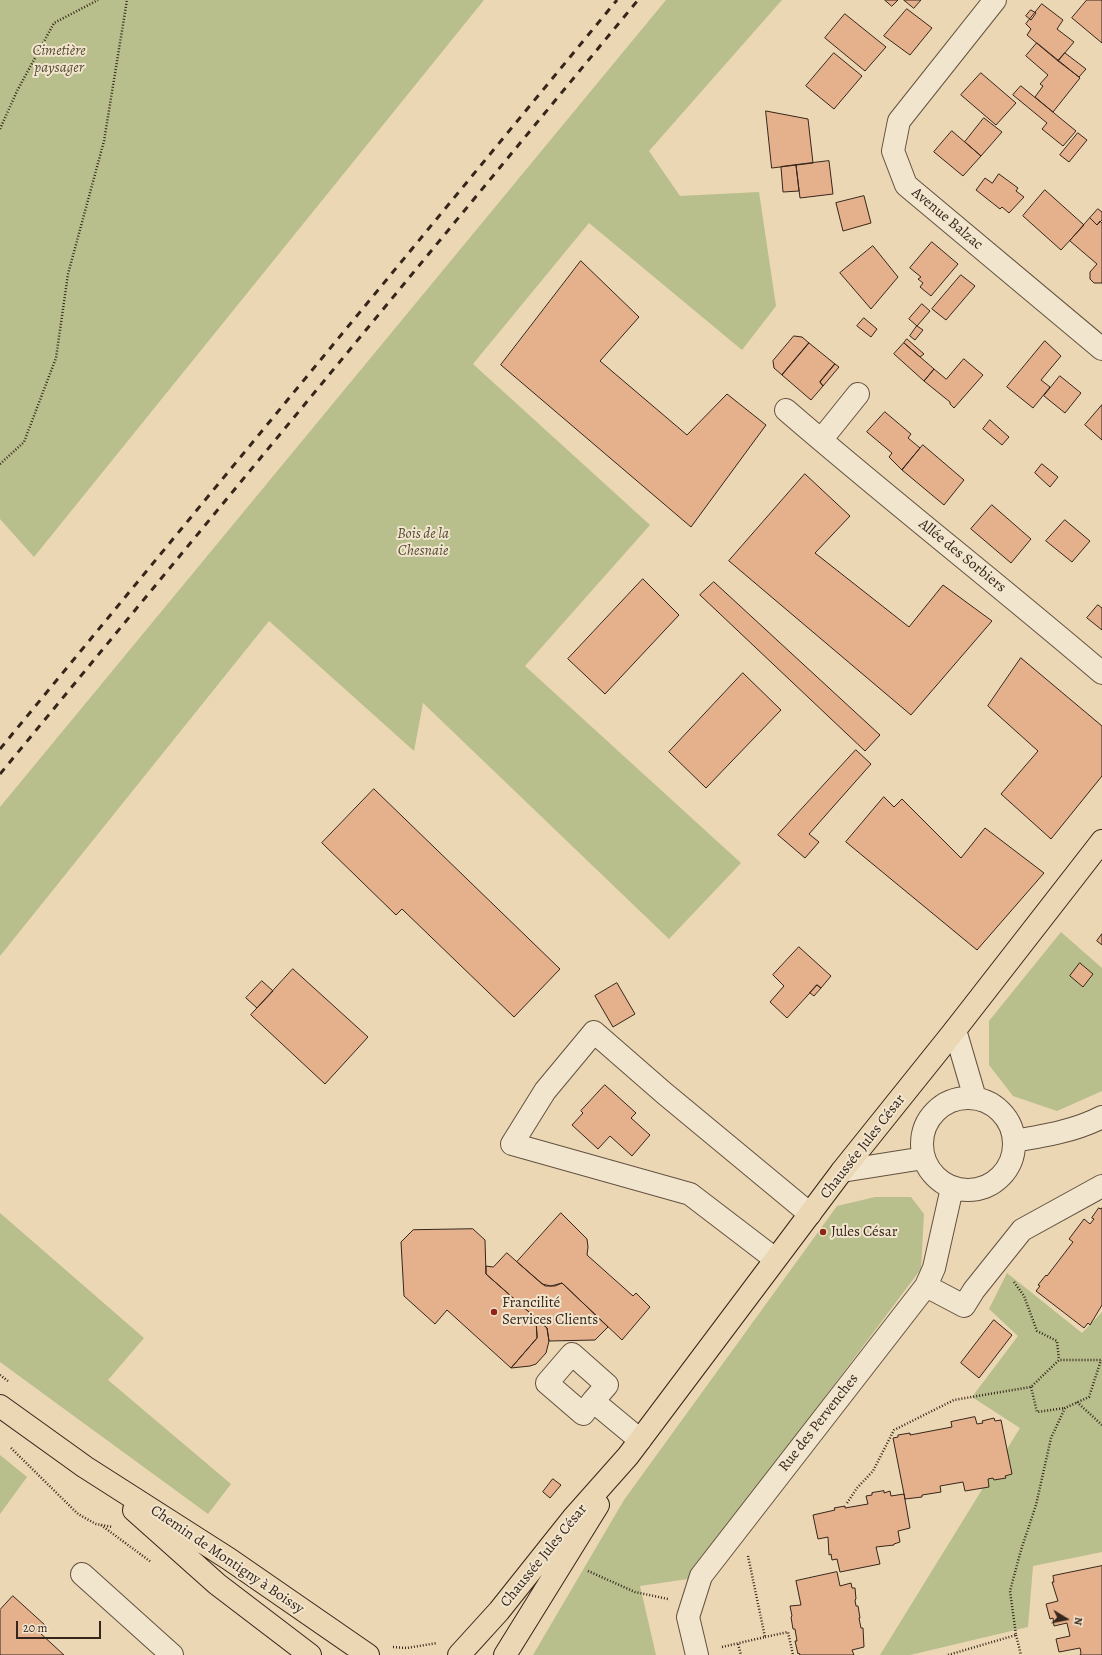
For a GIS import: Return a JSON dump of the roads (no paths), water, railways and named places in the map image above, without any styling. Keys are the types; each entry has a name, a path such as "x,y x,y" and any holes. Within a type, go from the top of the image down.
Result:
{"main road":[{"name":"Chaussée Jules César","path":"459,1655 499,1611 569,1523 634,1448 842,1171 955,1030 1102,841"},
{"name":"Chemin de Montigny à Boissy","path":"0,1406 85,1467 229,1559 368,1655"},
{"name":"Chaussée Jules César","path":"505,1655 634,1448"},
{"name":"Chemin de Montigny à Boissy","path":"85,1467 217,1584 310,1655"}],"street":[{"name":"Avenue Balzac","path":"994,0 899,120 893,151 906,186 1099,340"},
{"path":"821,440 858,394"},
{"name":"Allée des Sorbiers","path":"786,410 1025,607 1102,673"},
{"path":"955,1030 975,1098"},
{"path":"775,1259 690,1194 512,1144 544,1091 594,1032 664,1093 810,1214"},
{"path":"975,1098 998,1108 1012,1129 1014,1141 1013,1154 1009,1167 1001,1177 990,1185 978,1190 952,1188 934,1176 924,1158 922,1142 926,1127 933,1114 945,1104 960,1099 975,1098"},
{"path":"1014,1141 1053,1134 1090,1123 1102,1116"},
{"path":"842,1171 924,1158"},
{"path":"926,1286 964,1306 970,1296 1022,1230 1102,1186"},
{"name":"Rue des Pervenches","path":"697,1654 688,1617 701,1576 926,1286 934,1268 952,1188"},
{"path":"593,1401 634,1448"},
{"path":"82,1574 169,1654"}],"railway":[{"path":"0,749 617,0"},
{"path":"0,774 638,0"}],"place":[{"name":"Jules César","path":"823,1232"},
{"name":"Francilité Services Clients","path":"494,1312"}],"park label":[{"name":"Cimetière paysager","path":"59,60"},
{"name":"Bois de la Chesnaie","path":"423,542"}]}
